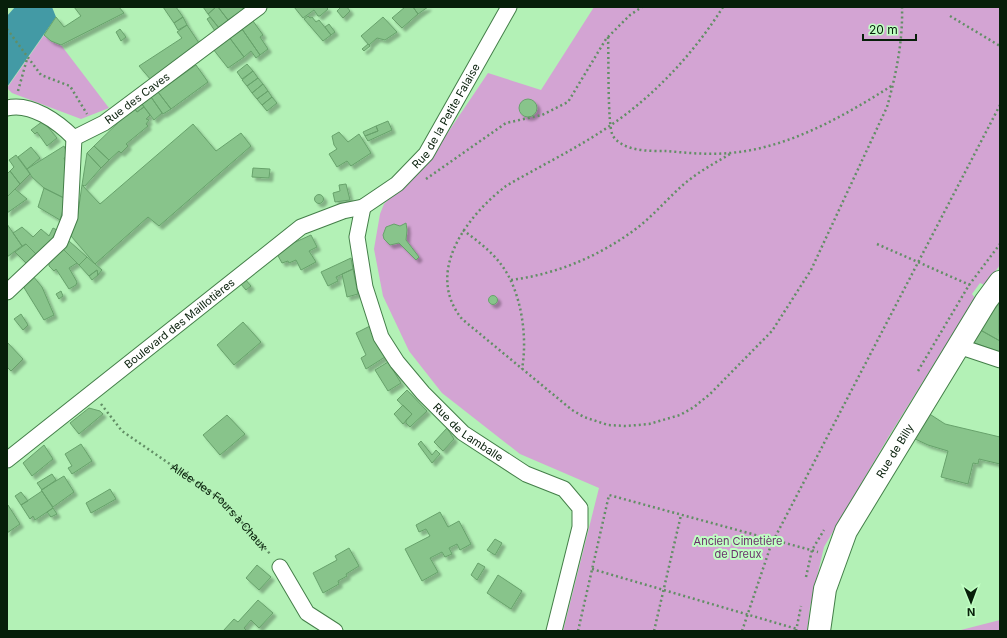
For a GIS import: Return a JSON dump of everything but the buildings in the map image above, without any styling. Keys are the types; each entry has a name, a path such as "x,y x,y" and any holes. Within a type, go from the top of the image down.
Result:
{"main road":[{"name":"Rue de Billy","path":"819,631 825,589 846,531 958,346 995,288"}],"street":[{"name":"Rue des Caves","path":"74,138 96,128 259,7"},
{"name":"Rue de la Petite Falaise","path":"363,207 397,184 426,154 509,7"},
{"path":"7,292 60,242 70,216 74,138 58,122 24,107 10,108"},
{"name":"Boulevard des Maillotières","path":"7,460 301,227 343,211 363,207"},
{"name":"Rue de Lamballe","path":"363,207 357,237 365,287 381,337 397,362 422,394 463,433 526,474 564,489 580,508 580,527 554,631"},
{"path":"958,346 1000,360"},
{"path":"280,567 307,613 335,631"}],"path":[{"path":"421,183 506,123 542,115 568,102 608,37 630,15 642,7"},
{"path":"723,7 697,45 641,102 609,126 506,186 478,211 463,230 454,247 450,260 447,287 449,299 462,319 572,410 584,417 608,425 626,426 649,424 680,415 694,407 728,376 772,331 811,270 879,126 894,84 900,45 902,7"},
{"path":"950,16 1000,46"},
{"path":"7,29 41,75 70,86 96,128"},
{"path":"608,37 609,126 617,140 634,148 711,154 760,149 810,131 870,99 894,84"},
{"path":"10,108 28,58"},
{"path":"742,631 746,614 774,540 1000,105"},
{"path":"511,280 532,277 576,263 615,242 638,227 685,183 730,153"},
{"path":"463,230 500,262 511,280 522,318 524,335 522,369"},
{"path":"877,244 918,262 995,288"},
{"name":"Allée des Fours à Chaux","path":"92,392 122,431 222,500 258,538 280,567"},
{"path":"578,631 609,495 836,558"},
{"path":"654,631 681,515"},
{"path":"592,569 797,629"}],"green space":[{"name":"Ancien Cimetière de Dreux","path":"594,7 1000,7 1000,265 985,285 980,283 972,294 975,298 889,436 824,547 810,607 807,631 563,631 599,488 520,454 442,393 409,351 383,296 374,249 380,214 384,204 432,156 488,73 541,90"},
{"path":"44,35 51,41 61,45 109,108 81,119 12,93 7,88"},
{"path":"1000,620 1000,631 957,631"}],"water":[{"path":"15,7 52,7 56,17 7,87 7,16"}]}
